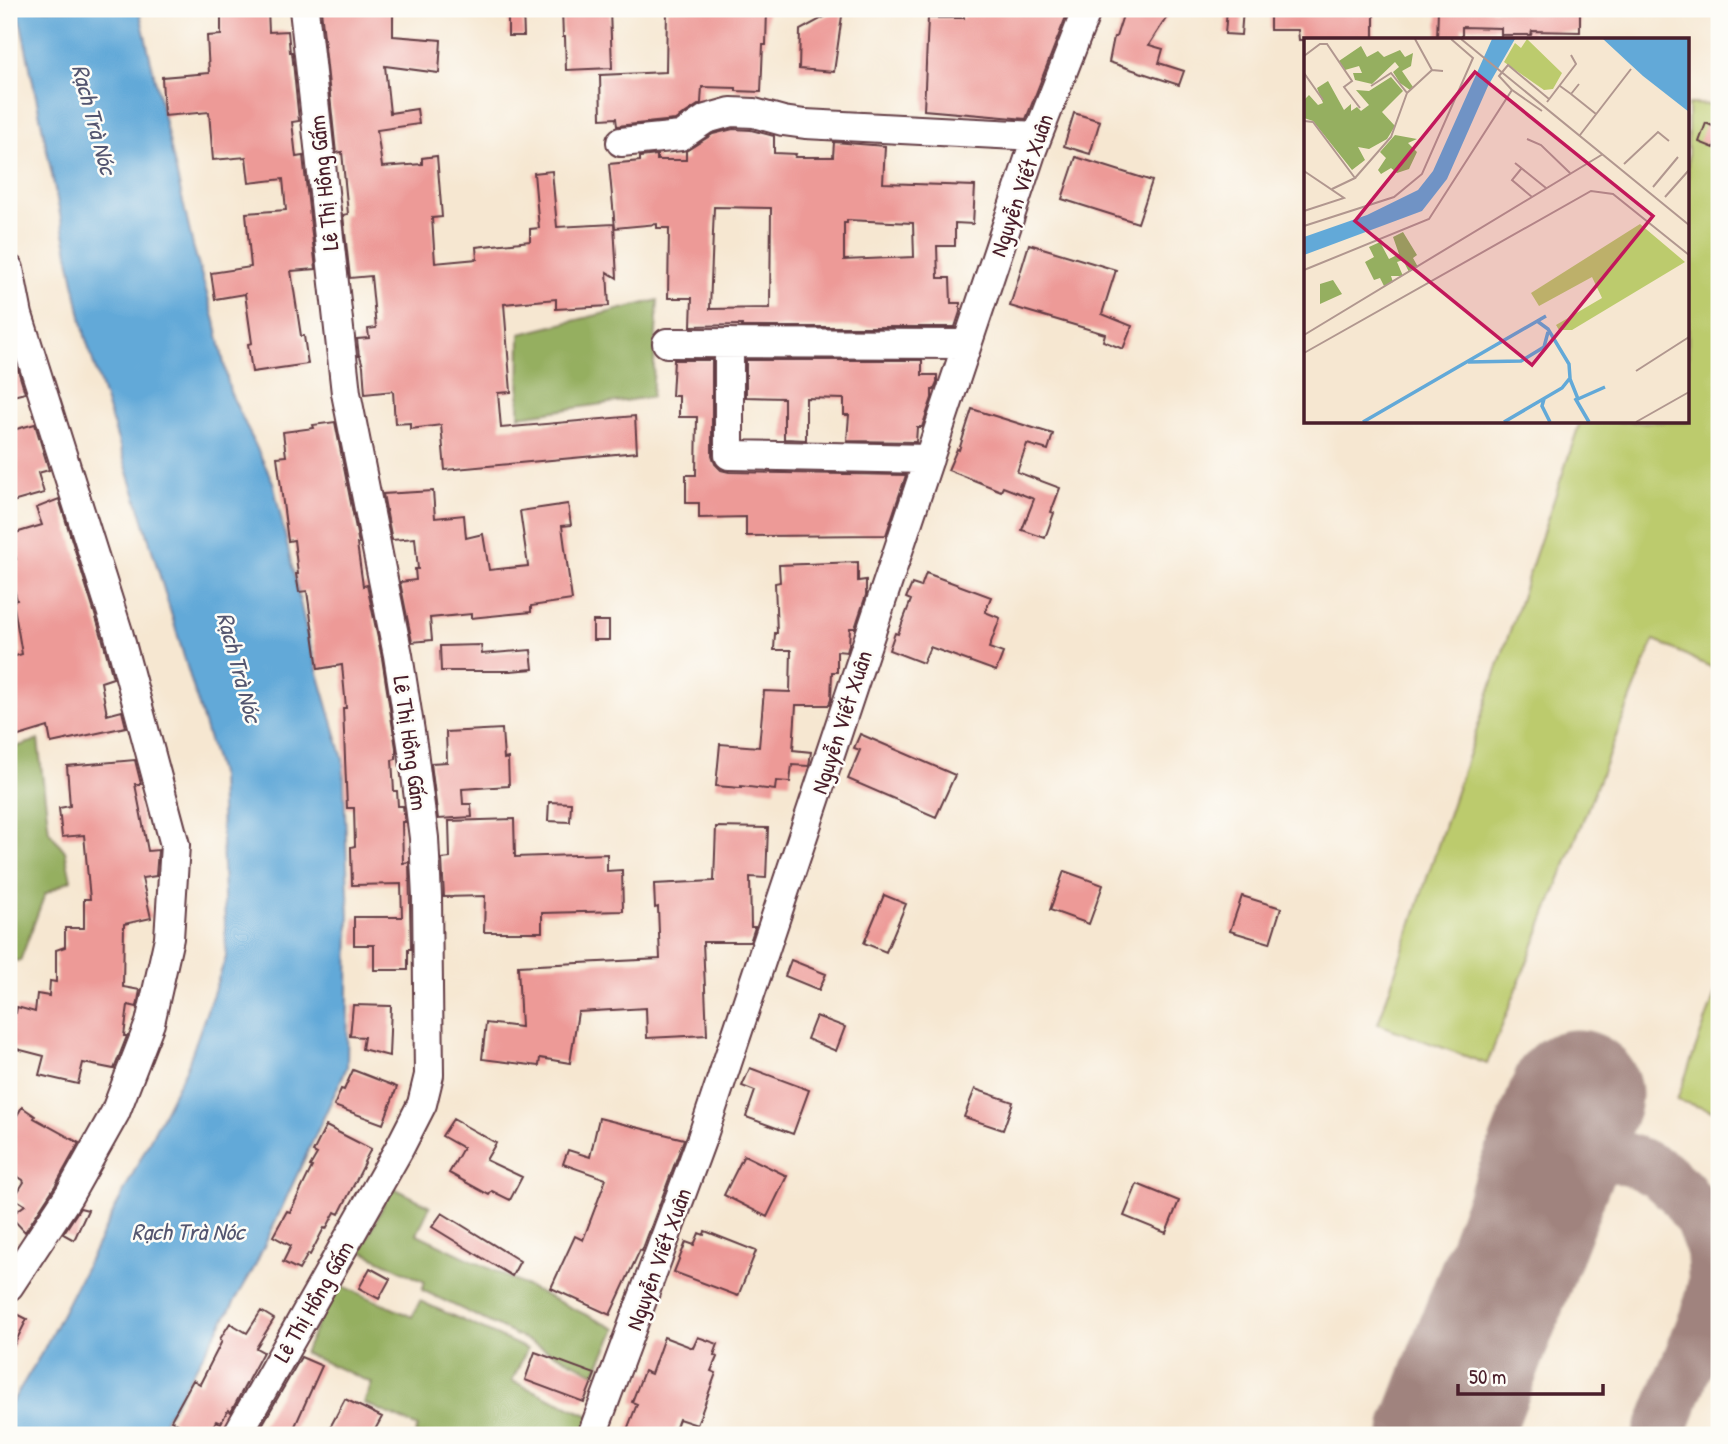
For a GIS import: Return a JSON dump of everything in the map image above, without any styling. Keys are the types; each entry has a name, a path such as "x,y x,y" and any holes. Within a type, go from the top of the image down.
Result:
{"street":[{"name":"Lê Thị Hồng Gấm","path":"237,1435 399,1149 422,1104 429,1075 428,897 422,825 398,655 345,393 304,9"},
{"name":"Nguyễn Viết Xuân","path":"592,1435 702,1138 1037,136 1087,9"},
{"path":"621,142 681,136 706,118 730,112 754,113 805,124 1037,136"},
{"path":"9,269 18,315 118,632 175,845 169,939 150,1023 115,1113 69,1195 9,1286"},
{"path":"667,343 967,344"},
{"path":"729,343 729,455 929,459"}],"green space":[{"path":"1690,104 1719,105 1719,671 1654,640 1487,1064 1378,1024 1579,424 1690,424"},
{"path":"658,300 652,397 519,416 520,334"},
{"path":"38,740 49,831 65,851 71,880 45,894 20,961 9,960 9,749"},
{"path":"1719,983 1719,1109 1716,1112 1677,1100"},
{"path":"392,1187 430,1206 417,1234 616,1329 595,1373 422,1290 425,1282 361,1251"},
{"path":"336,1283 412,1317 420,1301 527,1349 512,1381 590,1416 582,1435 415,1435 418,1427 364,1403 372,1383 304,1353"}],"water":[{"name":"Rạch Trà Nóc","path":"18,9 139,9 193,246 215,321 230,392 273,482 309,642 343,759 349,918 347,1067 253,1270 156,1435 9,1435 9,1407 44,1349 187,1067 226,957 220,777 85,336"}],"building":[{"path":"221,9 268,9 269,32 288,31 299,121 292,122 296,157 303,156 316,269 291,271 308,364 252,372 248,344 252,343 245,294 215,299 211,273 251,267 246,213 286,210 283,179 249,183 246,157 213,160 209,112 164,116 162,77 209,73 207,36 221,35"},
{"path":"321,9 393,9 393,36 441,40 439,73 385,66 390,113 417,109 419,124 377,130 382,167 422,164 422,158 437,156 442,217 432,218 435,263 477,259 476,247 530,241 530,229 539,228 534,173 552,171 557,227 614,224 617,278 607,272 609,306 556,309 556,299 504,304 511,392 498,393 501,428 635,416 637,452 445,470 441,425 410,429 410,423 395,424 393,391 365,394 357,339 369,338 368,329 376,328 371,276 350,278 343,215 348,214 342,152 336,153"},
{"path":"508,9 523,9 524,36 508,36"},
{"path":"562,9 610,9 612,68 566,70"},
{"path":"667,9 767,9 761,92 702,87 701,103 675,120 617,126 616,118 601,119 600,75 666,72"},
{"path":"843,9 834,72 799,69 800,30"},
{"path":"964,9 1069,9 1026,119 924,110 928,18 964,18"},
{"path":"1125,9 1172,9 1149,45 1163,49 1159,63 1184,71 1179,85 1109,62 1114,37"},
{"path":"1227,9 1243,9 1241,35 1225,34"},
{"path":"1270,9 1374,9 1374,38 1299,40 1298,30 1270,30"},
{"path":"1438,9 1580,9 1580,32 1532,31 1531,35 1501,35 1501,28 1462,27 1462,38 1437,38"},
{"path":"1074,113 1100,121 1090,154 1064,146"},
{"path":"1706,123 1719,129 1714,148 1699,142"},
{"path":"733,129 774,136 774,153 796,154 795,157 833,157 834,142 885,146 883,183 975,186 973,224 955,223 955,246 937,246 938,278 950,278 951,303 960,303 955,327 691,326 692,298 668,298 669,228 657,228 657,224 615,228 609,164 640,161 640,157 657,155 657,160 686,160 686,151 713,134","holes":["714,207 771,208 770,308 710,309","847,220 913,223 914,257 844,260 844,223 847,223"]},
{"path":"1076,157 1152,181 1138,223 1062,199"},
{"path":"1029,244 1116,270 1102,314 1132,326 1123,349 1103,341 1105,334 1010,306"},
{"path":"14,357 25,393 9,397 9,359"},
{"path":"674,360 712,360 712,455 721,470 906,475 886,535 746,536 746,517 699,518 699,503 686,503 686,475 696,475 697,417 679,417 679,396 672,396"},
{"path":"746,360 922,360 922,375 937,375 937,383 932,390 922,427 917,427 916,442 847,441 849,415 844,415 844,399 806,398 806,440 784,439 784,398 746,397"},
{"path":"972,409 1053,434 1048,450 1027,444 1017,472 1060,488 1045,538 1022,530 1034,499 1003,487 1001,491 948,470 957,449 959,450"},
{"path":"335,422 359,544 363,586 367,585 382,658 396,748 396,759 392,760 394,791 397,791 398,806 403,806 405,822 402,822 403,863 409,862 411,949 408,949 408,970 374,970 374,945 354,945 354,917 402,917 401,884 352,885 354,808 347,808 343,708 346,708 342,665 318,669 307,591 299,592 294,540 288,541 277,457 286,456 283,432"},
{"path":"35,424 49,470 38,473 44,493 9,503 9,431"},
{"path":"433,491 435,518 464,515 466,538 483,534 489,570 528,566 520,511 568,504 571,525 562,526 572,600 531,606 531,612 471,618 471,614 430,618 432,640 412,642 400,582 416,580 415,569 418,569 415,538 392,540 383,494"},
{"path":"59,499 113,678 101,682 107,715 122,711 126,727 51,743 48,727 9,739 9,658 22,654 13,601 17,600 9,571 9,561 16,559 9,535 42,525 36,508"},
{"path":"858,562 858,581 866,580 866,595 855,628 850,628 847,652 837,651 837,672 832,672 829,705 796,705 793,750 811,752 809,766 792,765 790,782 776,781 775,790 716,786 720,744 759,747 764,691 790,692 791,650 774,650 777,633 775,583 780,582 779,565"},
{"path":"926,573 991,597 985,612 1000,618 989,648 1003,653 996,671 930,647 923,663 889,650 911,600 906,598 912,584 921,587"},
{"path":"593,621 609,621 609,640 593,640"},
{"path":"481,645 482,654 531,650 533,669 441,671 440,646"},
{"path":"502,729 504,759 508,758 509,786 462,789 463,804 471,804 472,817 438,819 431,763 447,762 446,732"},
{"path":"860,734 955,775 936,817 848,779 860,750 854,748"},
{"path":"135,760 141,784 135,784 148,851 158,850 156,876 142,878 151,918 124,924 123,987 140,990 137,1007 128,1005 124,1036 127,1036 114,1069 83,1063 78,1084 39,1075 44,1056 9,1047 9,1011 16,1013 17,1007 35,1012 37,994 49,996 50,981 56,982 56,950 65,947 65,928 84,928 84,899 90,899 84,835 62,837 59,808 70,806 67,766"},
{"path":"549,802 571,803 570,822 548,821"},
{"path":"514,819 515,857 607,854 607,871 622,870 623,911 542,913 542,932 484,932 485,896 444,897 442,859 450,858 449,821"},
{"path":"716,827 768,828 766,878 750,877 751,927 755,927 750,942 703,942 707,1035 647,1038 646,1008 578,1012 570,1063 540,1058 539,1066 482,1059 486,1023 521,1027 518,966 660,959 658,907 655,908 654,884 714,881"},
{"path":"1064,871 1103,885 1089,924 1050,910"},
{"path":"884,895 906,904 886,952 864,943"},
{"path":"1242,896 1281,908 1270,943 1230,931"},
{"path":"791,960 826,974 819,990 785,976"},
{"path":"353,1005 391,1006 389,1056 362,1049 364,1037 350,1036"},
{"path":"816,1016 845,1027 836,1051 807,1039"},
{"path":"750,1068 809,1090 793,1134 746,1117 755,1091 742,1086"},
{"path":"353,1070 397,1087 383,1124 334,1106"},
{"path":"975,1089 1013,1102 1003,1130 964,1117"},
{"path":"22,1107 35,1116 34,1118 79,1143 25,1232 10,1216 25,1205 14,1198 24,1182 9,1171 9,1129"},
{"path":"599,1118 684,1139 642,1251 640,1250 610,1315 551,1288 575,1236 583,1240 606,1179 563,1164 568,1150 590,1157"},
{"path":"453,1119 496,1143 486,1160 522,1177 510,1200 492,1191 489,1195 449,1173 463,1148 442,1136"},
{"path":"326,1126 371,1149 339,1214 335,1212 299,1270 283,1262 291,1246 273,1236 287,1211 290,1212 312,1167 310,1166 317,1154 313,1152"},
{"path":"744,1155 787,1176 767,1217 724,1195"},
{"path":"1137,1184 1179,1201 1166,1233 1124,1216"},
{"path":"80,1208 88,1210 74,1240 63,1234"},
{"path":"442,1213 520,1261 512,1276 432,1227"},
{"path":"705,1231 756,1251 738,1296 674,1272 686,1242 694,1245 699,1233 704,1235"},
{"path":"370,1268 390,1279 379,1299 359,1288"},
{"path":"9,1310 27,1319 9,1355"},
{"path":"261,1311 274,1319 256,1348 263,1352 231,1412 228,1410 221,1423 216,1421 208,1435 197,1435 171,1420 193,1380 200,1384 230,1323 247,1333"},
{"path":"664,1337 693,1348 698,1337 718,1344 714,1355 717,1357 711,1371 716,1373 697,1425 679,1419 673,1435 625,1435 637,1404 632,1402 644,1371 651,1374"},
{"path":"535,1352 595,1374 584,1402 525,1380"},
{"path":"301,1357 322,1366 291,1435 275,1435 261,1427"},
{"path":"345,1399 382,1417 372,1435 326,1435"}],"taxiway":[{"path":"1578,1156 1620,1157 1660,1174 1681,1192 1700,1219 1712,1250 1714,1282 1705,1318 1659,1435"}],"runway":[{"path":"1445,1435 1576,1095"}]}
